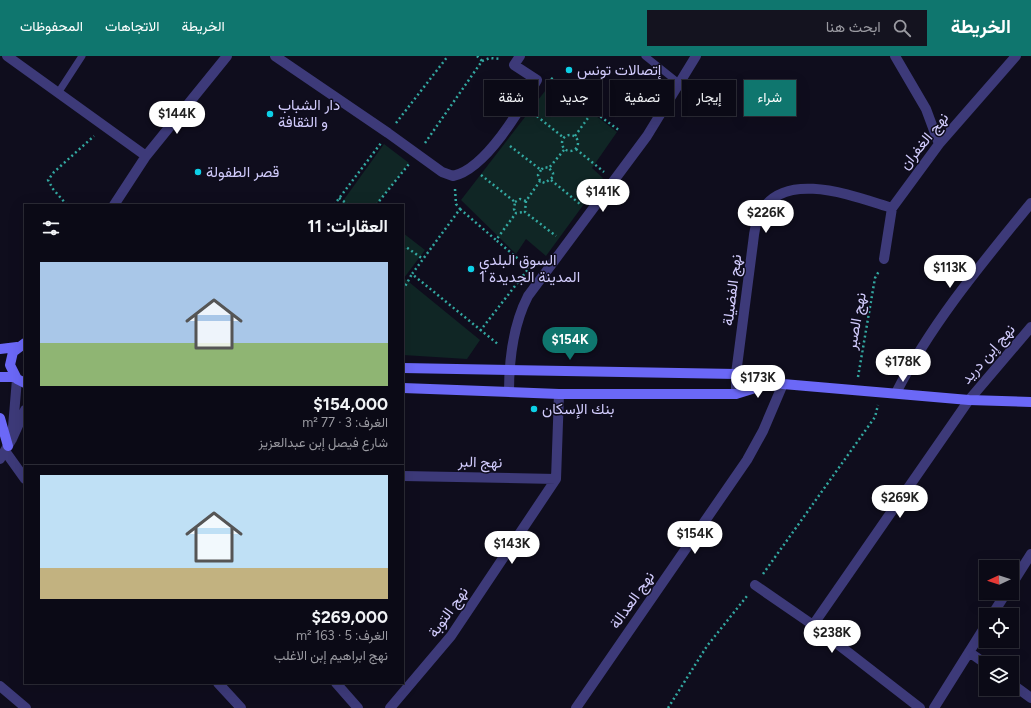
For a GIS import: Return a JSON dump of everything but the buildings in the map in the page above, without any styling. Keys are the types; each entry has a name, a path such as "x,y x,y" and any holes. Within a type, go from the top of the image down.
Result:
{"main road":[{"path":"0,349 21,345"},
{"path":"19,379 11,371 10,359 21,345"},
{"path":"404,368 736,374 778,383 969,400 1031,402"},
{"path":"0,377 19,379"},
{"path":"404,388 559,394 736,394 778,383"},
{"path":"0,418 6,449"}],"street":[{"path":"7,56 146,156"},
{"path":"115,204 146,156 227,56"},
{"path":"275,56 388,133 442,172 453,176 472,168 500,138 515,116"},
{"path":"520,56 514,65 537,80"},
{"path":"509,392 509,371 516,326 524,304 566,244 646,136 680,84 696,56"},
{"path":"895,56 926,109 939,144"},
{"name":"نهج الغفران","path":"884,259 892,208 939,144 1016,56"},
{"name":"نهج الفضيلة","path":"736,394 736,374 756,224 761,212 768,203 787,192 797,189 813,188 841,193 892,208"},
{"path":"896,393 913,361 941,318 1030,206"},
{"name":"نهج إبن دريد","path":"813,625 969,400 1031,327"},
{"path":"19,379 6,449 24,477"},
{"name":"نهج العدالة","path":"576,708 747,460 763,431 778,383"},
{"path":"556,479 559,394"},
{"path":"6,449 24,412"},
{"name":"نهج البر","path":"404,476 556,479"},
{"name":"نهج التوبة","path":"390,708 451,636 556,479"},
{"path":"1019,573 1031,554"},
{"path":"755,585 813,625 920,708"},
{"path":"934,708 979,636"},
{"path":"969,652 979,659"},
{"path":"219,684 241,708"},
{"path":"337,684 358,708"},
{"path":"0,686 26,708"},
{"path":"1019,689 1031,698"}],"lane":[{"path":"58,93 82,56"},
{"path":"645,56 680,84"}],"path":[{"path":"335,204 448,56"},
{"path":"477,56 482,60 497,58 514,65"},
{"path":"378,204 417,154 482,60"},
{"path":"537,80 549,78 555,80"},
{"path":"536,116 564,138 575,136 589,116"},
{"path":"600,116 620,131"},
{"path":"66,204 50,185 48,180 50,176 105,127"},
{"path":"575,136 576,149"},
{"path":"500,138 541,170"},
{"path":"564,138 562,142 564,150"},
{"path":"576,149 614,180"},
{"path":"564,150 568,152 576,149"},
{"path":"549,168 564,150"},
{"path":"544,167 549,168 553,173 551,180 545,183 540,180 538,175 544,167"},
{"path":"472,168 515,202"},
{"path":"453,176 456,204 460,209 529,268 480,330"},
{"path":"525,212 526,201 540,180"},
{"path":"551,180 590,212"},
{"path":"339,198 348,204"},
{"path":"515,202 520,199 526,201"},
{"path":"515,202 514,209 516,213"},
{"path":"404,288 412,274 460,209"},
{"path":"496,240 516,213 525,212 566,244"},
{"path":"404,249 406,248 423,259"},
{"name":"نهج الصبر","path":"855,389 875,278 884,259"},
{"path":"412,274 512,355"},
{"path":"668,708 707,646 755,585 875,417 882,392"}],"green space":[{"path":"546,90 546,116 596,116 617,132 592,168 603,178 546,256 526,239 516,254 461,200 526,116 538,116 538,100"},
{"path":"384,144 409,163 377,204 341,204"},
{"path":"404,234 425,250 404,278"},
{"path":"404,278 480,340 467,359 404,355"}],"place":[{"name":"إتصالات تونس","path":"569,70"},
{"name":"دار الشباب و الثقافة","path":"270,114"},
{"name":"قصر الطفولة","path":"198,172"},
{"name":"السوق البلدي المدينة الجديدة 1","path":"471,269"},
{"name":"بنك الإسكان","path":"534,409"}]}
